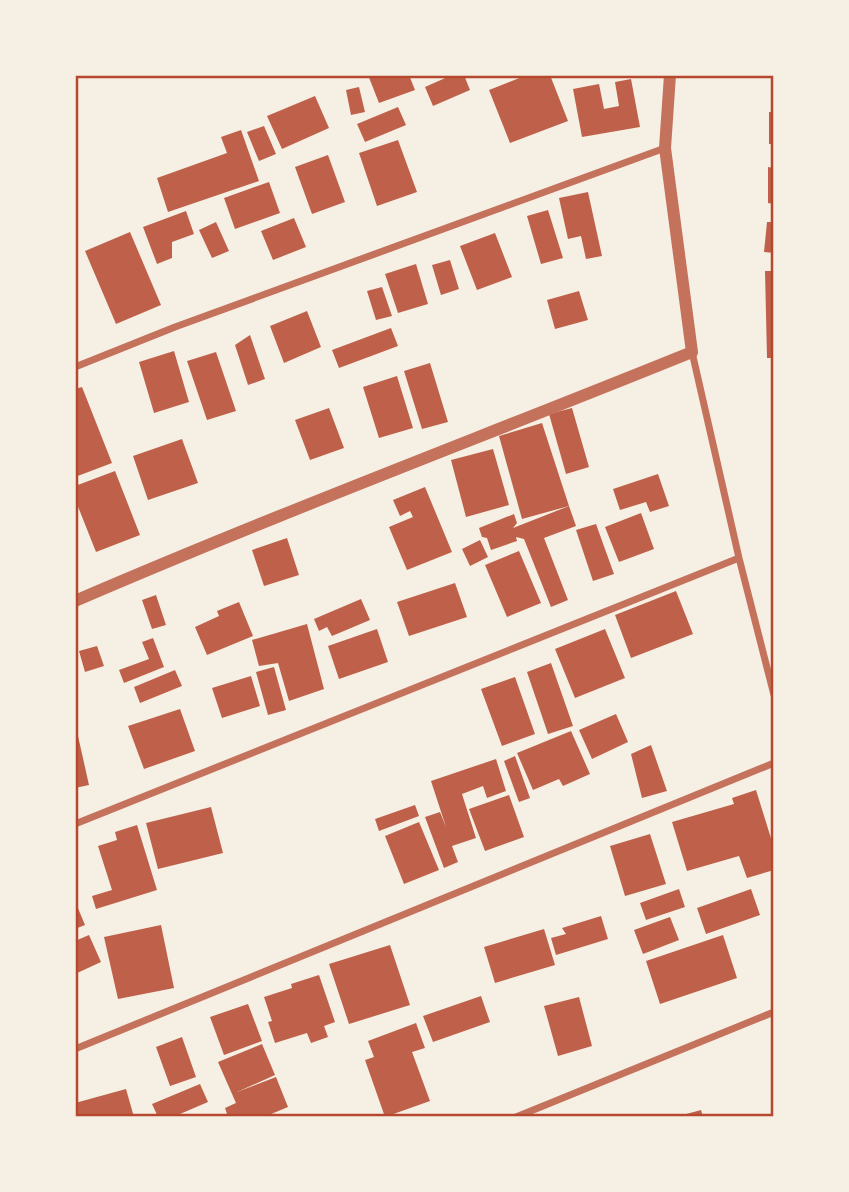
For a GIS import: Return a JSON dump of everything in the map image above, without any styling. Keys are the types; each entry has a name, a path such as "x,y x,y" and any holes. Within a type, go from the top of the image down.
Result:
{"street":[{"path":"670,75 665,148 692,352 739,558 774,695"},
{"path":"75,367 175,327 665,148"},
{"path":"75,601 692,352"},
{"path":"75,824 739,558"},
{"path":"75,1049 774,763"},
{"path":"516,1117 774,1012"}],"building":[{"path":"368,75 409,75 415,90 379,103"},
{"path":"452,75 464,75 470,90 433,106 425,87"},
{"path":"527,75 550,75 568,121 510,143 489,90"},
{"path":"631,79 640,127 582,137 573,89 599,84 604,109 619,106 615,82"},
{"path":"359,87 365,112 351,115 346,90"},
{"path":"315,96 329,128 282,149 267,116"},
{"path":"398,107 406,125 365,142 357,124"},
{"path":"769,112 774,112 774,144 769,144"},
{"path":"264,126 276,154 259,161 247,132"},
{"path":"241,130 259,181 168,212 157,178 227,153 221,137"},
{"path":"398,140 417,192 377,206 359,153"},
{"path":"328,155 345,202 312,214 295,167"},
{"path":"768,167 774,168 774,204 768,203"},
{"path":"269,182 280,213 235,229 224,198"},
{"path":"588,192 602,256 586,259 581,236 568,239 559,198"},
{"path":"548,210 563,258 541,264 527,216"},
{"path":"186,211 194,234 172,242 172,258 157,264 143,227"},
{"path":"294,218 306,247 273,260 261,231"},
{"path":"216,222 229,251 212,258 199,230"},
{"path":"767,222 774,222 774,253 764,252"},
{"path":"130,232 161,305 116,324 85,251"},
{"path":"495,233 512,277 477,290 460,246"},
{"path":"450,260 459,289 441,295 432,265"},
{"path":"416,264 428,304 398,313 385,274"},
{"path":"765,271 774,271 774,358 767,358"},
{"path":"382,287 392,316 376,320 367,291"},
{"path":"579,291 588,320 555,329 547,300"},
{"path":"307,311 321,347 284,363 270,326"},
{"path":"391,328 398,346 339,368 332,350"},
{"path":"250,335 265,379 248,385 235,345"},
{"path":"174,351 189,402 154,413 139,362"},
{"path":"216,352 236,411 207,420 187,361"},
{"path":"430,363 448,422 422,429 404,371"},
{"path":"397,376 413,428 379,438 363,387"},
{"path":"82,387 112,463 75,477 75,389"},
{"path":"329,408 344,448 310,460 295,420"},
{"path":"572,408 589,467 566,474 549,414"},
{"path":"542,423 569,506 522,519 499,436"},
{"path":"182,439 198,483 148,500 133,456"},
{"path":"493,449 509,505 466,517 451,460"},
{"path":"115,471 140,535 96,552 75,499 75,486"},
{"path":"658,474 669,506 650,512 646,502 620,510 613,489"},
{"path":"425,487 452,552 407,570 389,527 413,517 410,511 400,516 393,500"},
{"path":"569,506 576,526 544,538 568,600 551,607 524,539 516,537 517,541 491,550 487,538 482,537 479,528 514,514 517,523 513,528"},
{"path":"641,513 654,549 619,562 605,527"},
{"path":"596,524 614,574 593,581 576,530"},
{"path":"287,538 299,575 264,586 252,550"},
{"path":"480,540 488,557 470,566 462,549"},
{"path":"519,551 541,603 507,617 485,565"},
{"path":"455,583 467,617 409,636 397,602"},
{"path":"676,591 693,634 631,658 615,615"},
{"path":"156,595 166,625 152,629 142,600"},
{"path":"361,599 370,620 332,636 327,627 319,631 314,619"},
{"path":"239,602 253,636 207,655 195,627 219,616 217,611"},
{"path":"307,624 324,689 289,701 278,663 259,666 252,640"},
{"path":"377,629 388,662 339,679 328,646"},
{"path":"605,629 625,678 575,698 555,649"},
{"path":"153,638 164,667 124,683 119,670 149,659 142,642"},
{"path":"97,646 104,666 85,672 79,651"},
{"path":"551,663 573,726 548,734 527,672"},
{"path":"274,667 286,710 268,715 256,672"},
{"path":"175,670 182,686 140,703 134,687"},
{"path":"251,676 260,706 222,718 212,688"},
{"path":"515,677 535,734 502,746 481,689"},
{"path":"180,709 195,751 144,769 128,726"},
{"path":"616,714 628,742 592,759 579,730"},
{"path":"571,731 590,774 563,786 559,779 533,790 517,753"},
{"path":"78,736 89,785 75,788 75,737"},
{"path":"651,745 667,791 642,798 631,754"},
{"path":"515,756 530,798 519,802 504,761"},
{"path":"496,759 506,791 487,798 483,786 462,794 476,838 452,846 458,862 444,868 425,817 440,812 446,827 431,781"},
{"path":"756,790 774,848 774,870 747,878 739,856 687,871 672,822 734,804 732,798"},
{"path":"509,795 524,837 485,851 469,809"},
{"path":"415,805 419,816 379,831 375,819"},
{"path":"211,807 223,853 158,869 146,823"},
{"path":"419,822 439,870 404,884 385,836"},
{"path":"137,825 157,890 96,909 92,896 112,890 98,846 117,840 115,832"},
{"path":"650,834 666,884 625,896 610,846"},
{"path":"679,889 685,907 646,920 640,903"},
{"path":"751,889 760,915 706,934 697,908"},
{"path":"75,901 85,925 75,929"},
{"path":"601,916 608,939 556,955 551,938 566,934 562,928"},
{"path":"670,917 679,940 643,954 634,930"},
{"path":"161,925 174,988 118,999 104,937"},
{"path":"544,929 555,965 495,983 484,947"},
{"path":"89,935 101,962 75,974 75,941"},
{"path":"723,935 737,978 660,1004 646,961"},
{"path":"390,945 410,1005 349,1024 329,964"},
{"path":"319,975 335,1022 324,1026 328,1037 311,1043 307,1033 275,1043 268,1022 272,1021 264,997"},
{"path":"481,996 490,1022 433,1042 423,1016"},
{"path":"579,997 592,1046 558,1056 544,1006"},
{"path":"248,1004 262,1041 224,1055 210,1017"},
{"path":"416,1023 425,1048 412,1052 430,1101 385,1117 365,1060 374,1057 368,1041"},
{"path":"182,1037 196,1077 170,1086 156,1047"},
{"path":"262,1044 275,1075 237,1092 276,1077 288,1107 264,1117 228,1117 225,1108 236,1103 218,1062"},
{"path":"200,1084 208,1102 173,1117 158,1117 152,1104"},
{"path":"126,1089 134,1117 75,1117 75,1103"},
{"path":"701,1110 703,1117 679,1117 679,1116"}]}
